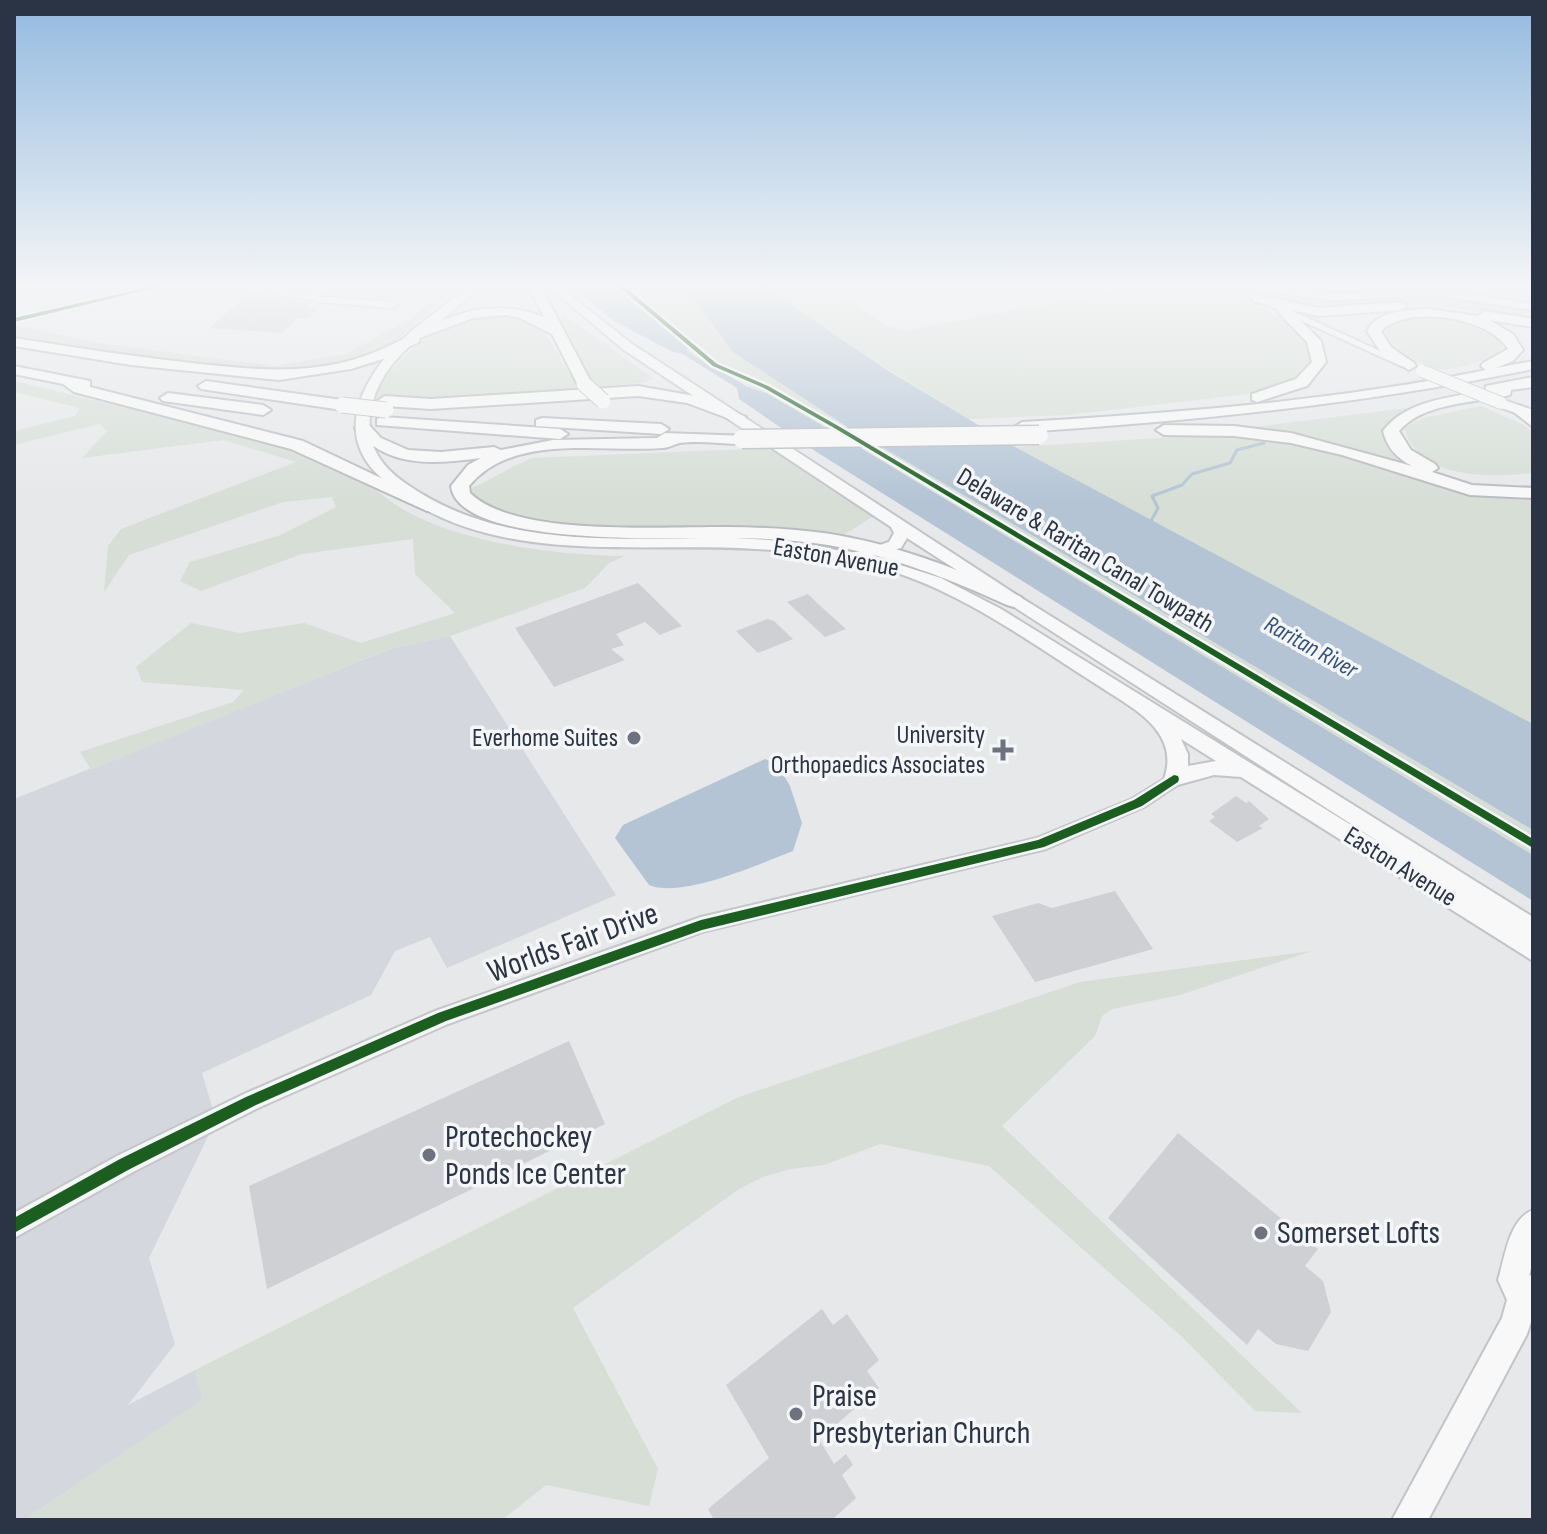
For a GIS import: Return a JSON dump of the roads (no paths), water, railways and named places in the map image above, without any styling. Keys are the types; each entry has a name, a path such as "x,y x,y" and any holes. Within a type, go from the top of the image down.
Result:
{"highway":[{"path":"63,359 342,407"},
{"path":"116,359 279,376 346,366 370,359"},
{"path":"571,359 584,384 603,401 643,419 732,429 1022,427 1046,430 1357,397 1533,365"},
{"path":"1046,430 1068,419 1225,402 1270,394 1301,383 1316,370 1318,359"},
{"path":"1400,359 1416,368"},
{"path":"1357,397 1362,391 1506,359"},
{"path":"14,370 201,403 342,407 680,438"},
{"path":"69,382 79,389 297,445 433,507"},
{"path":"385,411 549,424 732,429 1150,428 1331,411 1533,385"},
{"path":"1533,385 1430,409 1398,421 1391,431 1393,440 1404,453 1435,470 1491,483 1533,480"},
{"path":"385,411 431,404 638,391 690,399 732,429"},
{"path":"1526,413 1533,422"},
{"path":"363,428 378,446 401,455 447,457 526,449 665,443 732,429"},
{"path":"1150,428 1180,432 1234,431 1291,438 1366,456 1470,490 1533,493"},
{"path":"526,449 493,457 471,469 460,486 461,495 476,509 488,514 568,530 606,533 762,533 823,538 884,550 941,568 1014,601"}],"main road":[{"path":"363,428 364,407 370,387 393,359"},
{"name":"Easton Avenue","path":"643,359 732,429 897,523 1014,601 1533,929"},
{"path":"1416,368 1526,413"},
{"name":"Easton Avenue","path":"363,428 364,446 380,468 408,492 433,507 484,528 545,540 611,545 739,543 845,555 905,570 954,591 1151,710 1533,951"},
{"path":"845,555 884,550 895,545 901,537 897,523"},
{"path":"1151,710 1179,751 1180,766 1174,779"},
{"path":"1174,779 1200,768 1219,766 1249,772"},
{"path":"1409,1520 1516,1323 1528,1294 1513,1280 1524,1241 1533,1224"}],"street":[{"path":"1394,359 1416,368"},
{"name":"Worlds Fair Drive","path":"14,1226 125,1164 251,1101 442,1017 701,925 1040,844 1138,803 1174,779"}],"water":[{"path":"690,359 700,359 746,386 768,394 864,450 1533,855 1533,901 815,451 739,399 737,388"},
{"name":"Raritan River","path":"743,359 870,359 1015,447 1533,724 1533,830 843,424"},
{"path":"765,759 777,764 790,786 802,823 793,851 701,884 664,888 649,885 615,838 623,825"}],"waterway":[{"path":"1150,523 1158,508 1152,496 1182,485 1192,474 1230,463 1237,450 1264,443"}],"place":[{"name":"Everhome Suites","path":"634,738"},
{"name":"University Orthopaedics Associates","path":"1003,750"},
{"name":"Protechockey Ponds Ice Center","path":"429,1155"},
{"name":"Somerset Lofts","path":"1261,1233"},
{"name":"Praise Presbyterian Church","path":"796,1414"}]}
